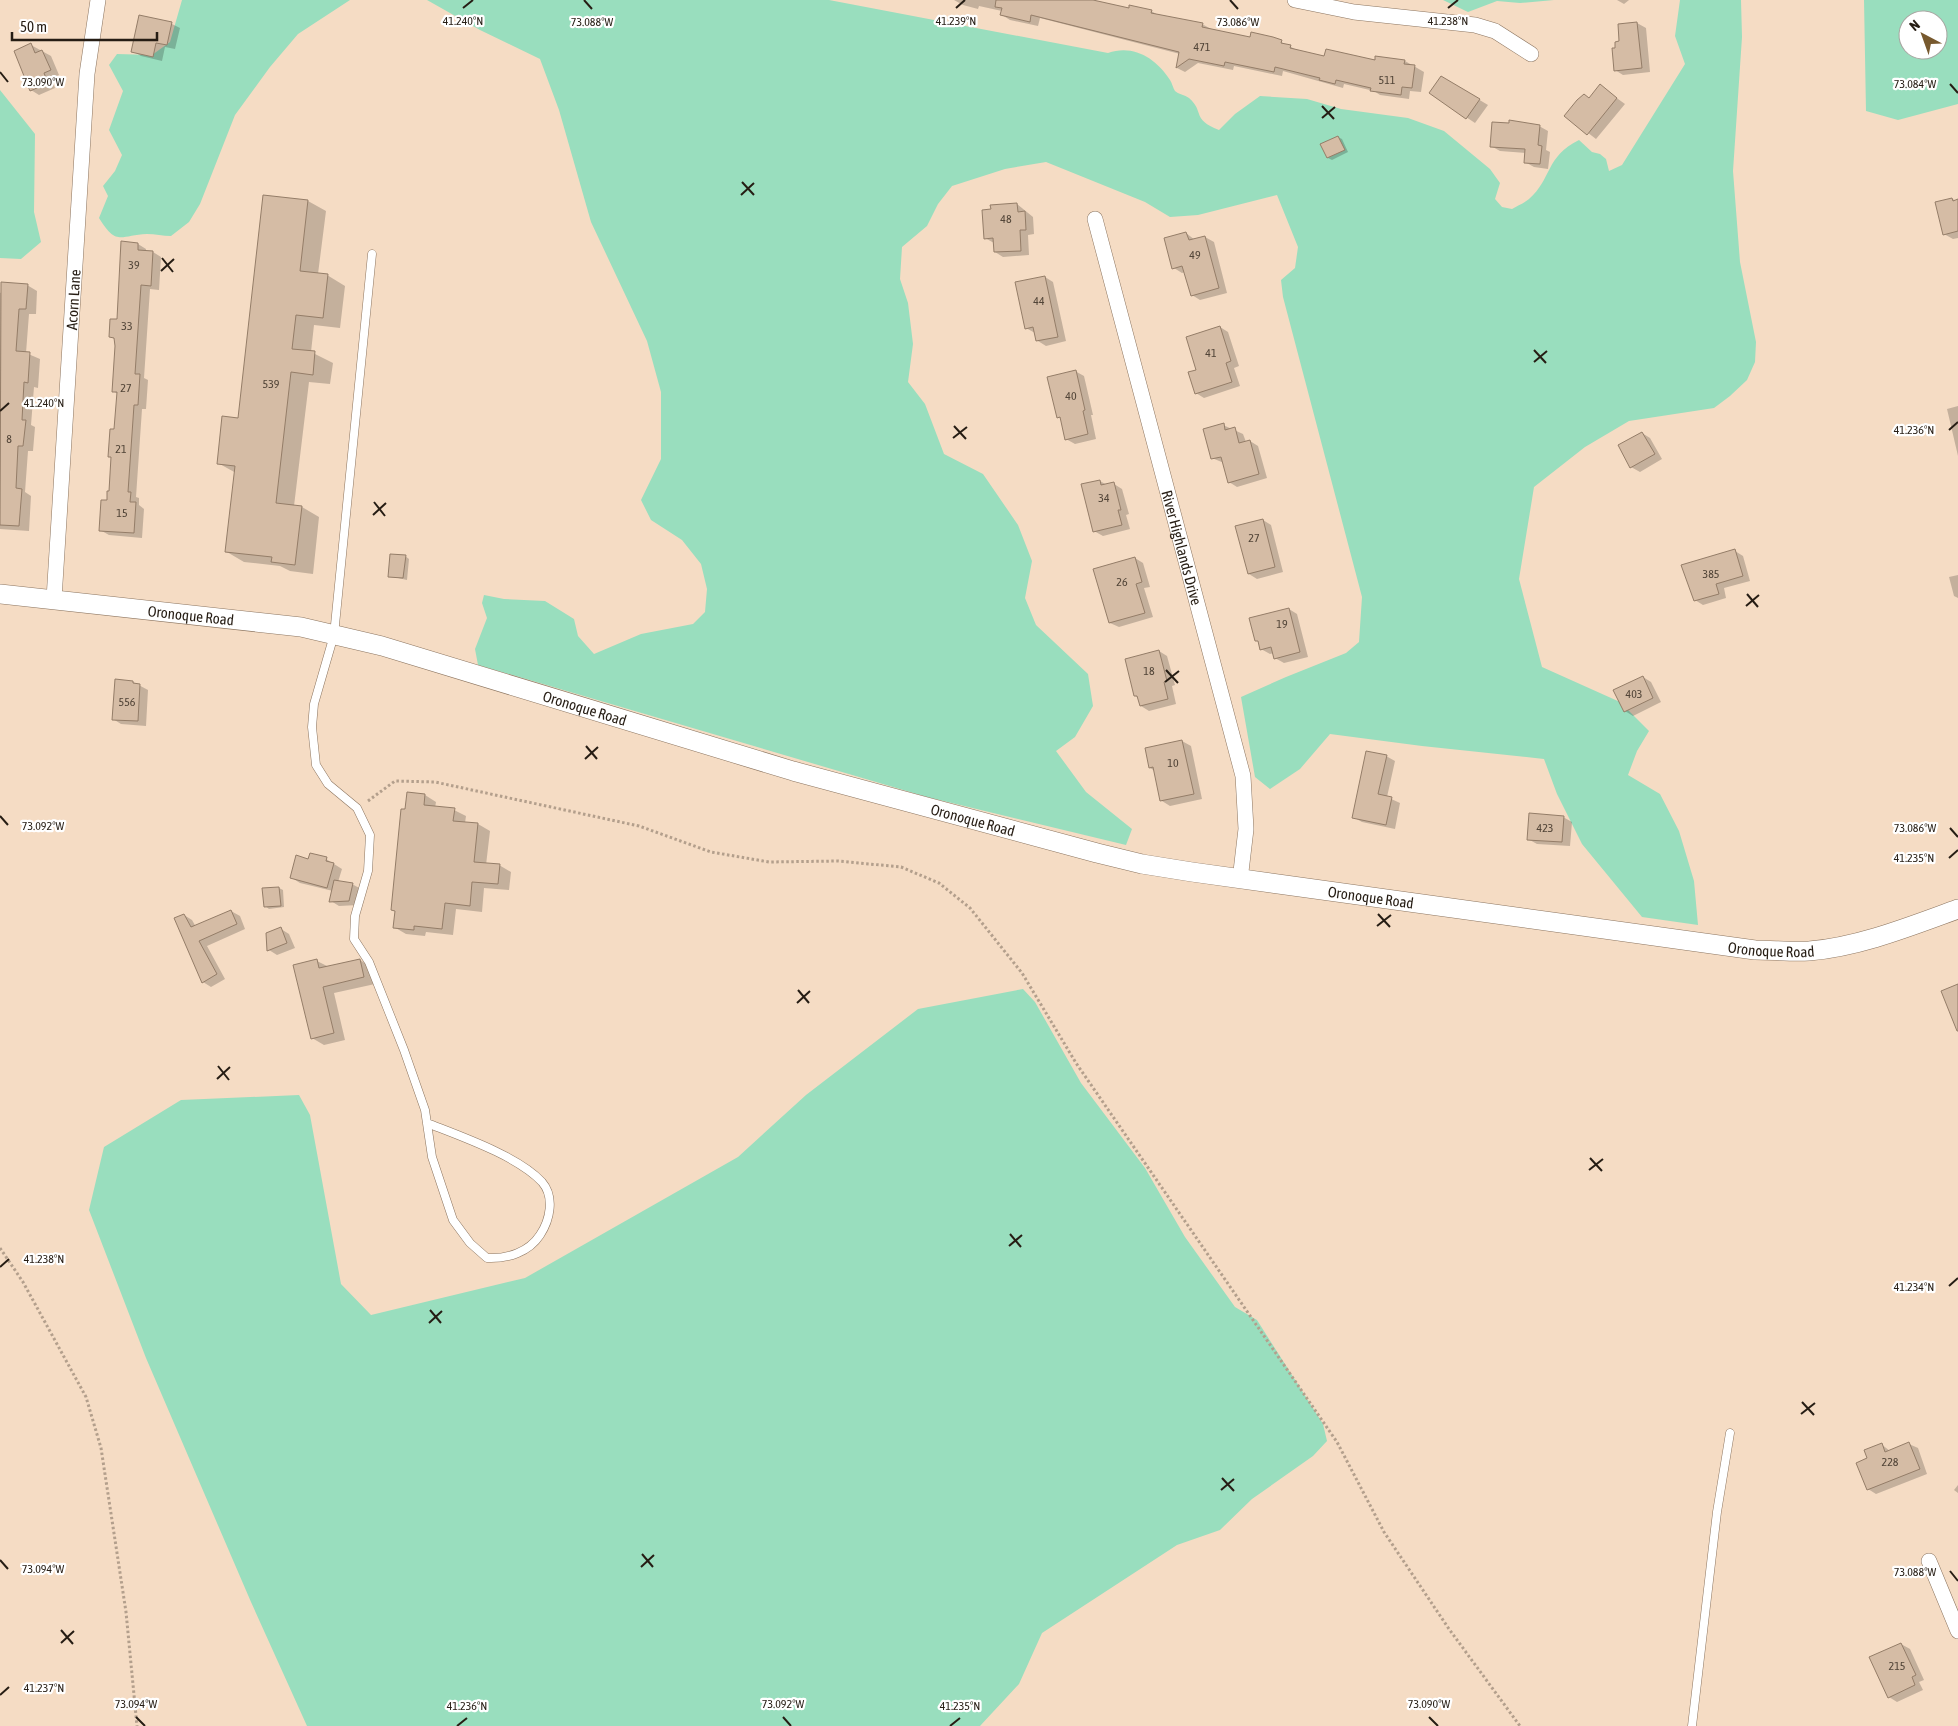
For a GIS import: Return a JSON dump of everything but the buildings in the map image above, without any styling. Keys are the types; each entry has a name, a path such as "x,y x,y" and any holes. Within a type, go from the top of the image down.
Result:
{"street":[{"name":"Acorn Lane","path":"54,599 87,74 98,0"},
{"path":"1295,0 1354,12 1475,25 1496,31 1531,54"},
{"name":"River Highlands Drive","path":"1095,218 1243,776 1246,829 1240,880"},
{"name":"Oronoque Road","path":"0,594 273,623 382,646 713,748 858,789 1142,864 1240,880 1713,945 1771,950 1808,951 1829,948 1958,909"},
{"path":"1929,1561 1958,1631"}],"lane":[{"path":"372,254 334,635 314,704 312,728 316,765 328,784 357,808 370,835 368,871 355,916 354,939 369,962 407,1059 427,1123 432,1157 453,1220 470,1243 488,1258 500,1259 532,1247 543,1230 551,1211 543,1183 511,1161 469,1140 427,1123"},
{"path":"1692,1726 1717,1512 1730,1433"}],"path":[{"path":"357,808 395,781 435,782 639,826 711,852 769,862 838,861 901,867 938,883 970,908 1022,973 1087,1080 1337,1442 1384,1532 1449,1629 1520,1726"},
{"path":"0,1248 23,1282 86,1398 101,1448 126,1612 137,1726"}],"green space":[{"path":"182,0 350,0 298,34 270,67 235,115 200,204 189,222 171,236 147,234 125,237 115,236 110,233 99,218 108,196 103,186 115,171 122,155 109,130 123,91 109,65 117,54 152,55 170,42"},
{"path":"427,0 829,0 1108,53 1126,50 1143,55 1158,65 1170,80 1175,91 1189,98 1194,103 1201,119 1219,130 1235,114 1260,96 1307,99 1341,109 1408,118 1444,131 1490,169 1500,183 1495,199 1502,207 1512,209 1529,199 1542,184 1554,161 1568,147 1579,140 1592,152 1600,154 1606,159 1609,171 1622,165 1685,64 1675,36 1680,0 1741,0 1742,37 1733,171 1740,262 1756,342 1755,362 1747,380 1714,408 1629,421 1585,447 1534,487 1519,579 1542,667 1620,702 1649,731 1637,751 1628,775 1660,794 1679,831 1694,881 1698,925 1642,917 1582,844 1557,794 1544,759 1330,734 1300,769 1270,789 1255,777 1241,697 1346,653 1359,642 1362,597 1283,297 1281,280 1295,268 1298,247 1277,195 1198,215 1170,217 1145,202 1046,162 1005,169 952,186 938,204 927,226 902,247 900,279 908,303 913,344 908,382 925,404 944,454 983,474 1018,525 1032,561 1025,598 1036,625 1088,674 1093,706 1075,737 1056,751 1086,792 1132,829 1126,845 927,797 478,665 475,649 487,618 482,603 484,595 504,599 545,601 574,619 578,636 594,654 641,634 693,624 705,612 707,589 701,564 682,540 651,520 641,500 661,459 661,392 647,341 591,222 559,110 540,59 480,30"},
{"path":"1443,0 1554,0 1520,3 1497,1 1468,12"},
{"path":"1864,0 1958,0 1958,104 1898,120 1866,111"},
{"path":"0,90 35,134 34,212 41,242 21,259 0,258"},
{"path":"1023,989 1035,1002 1081,1083 1145,1168 1185,1237 1235,1307 1257,1320 1323,1424 1327,1441 1313,1456 1252,1499 1220,1530 1177,1545 1042,1633 1019,1684 980,1726 307,1726 251,1602 146,1358 89,1210 104,1147 181,1100 299,1095 310,1115 341,1284 371,1315 525,1278 738,1157 806,1095 918,1009"}]}
